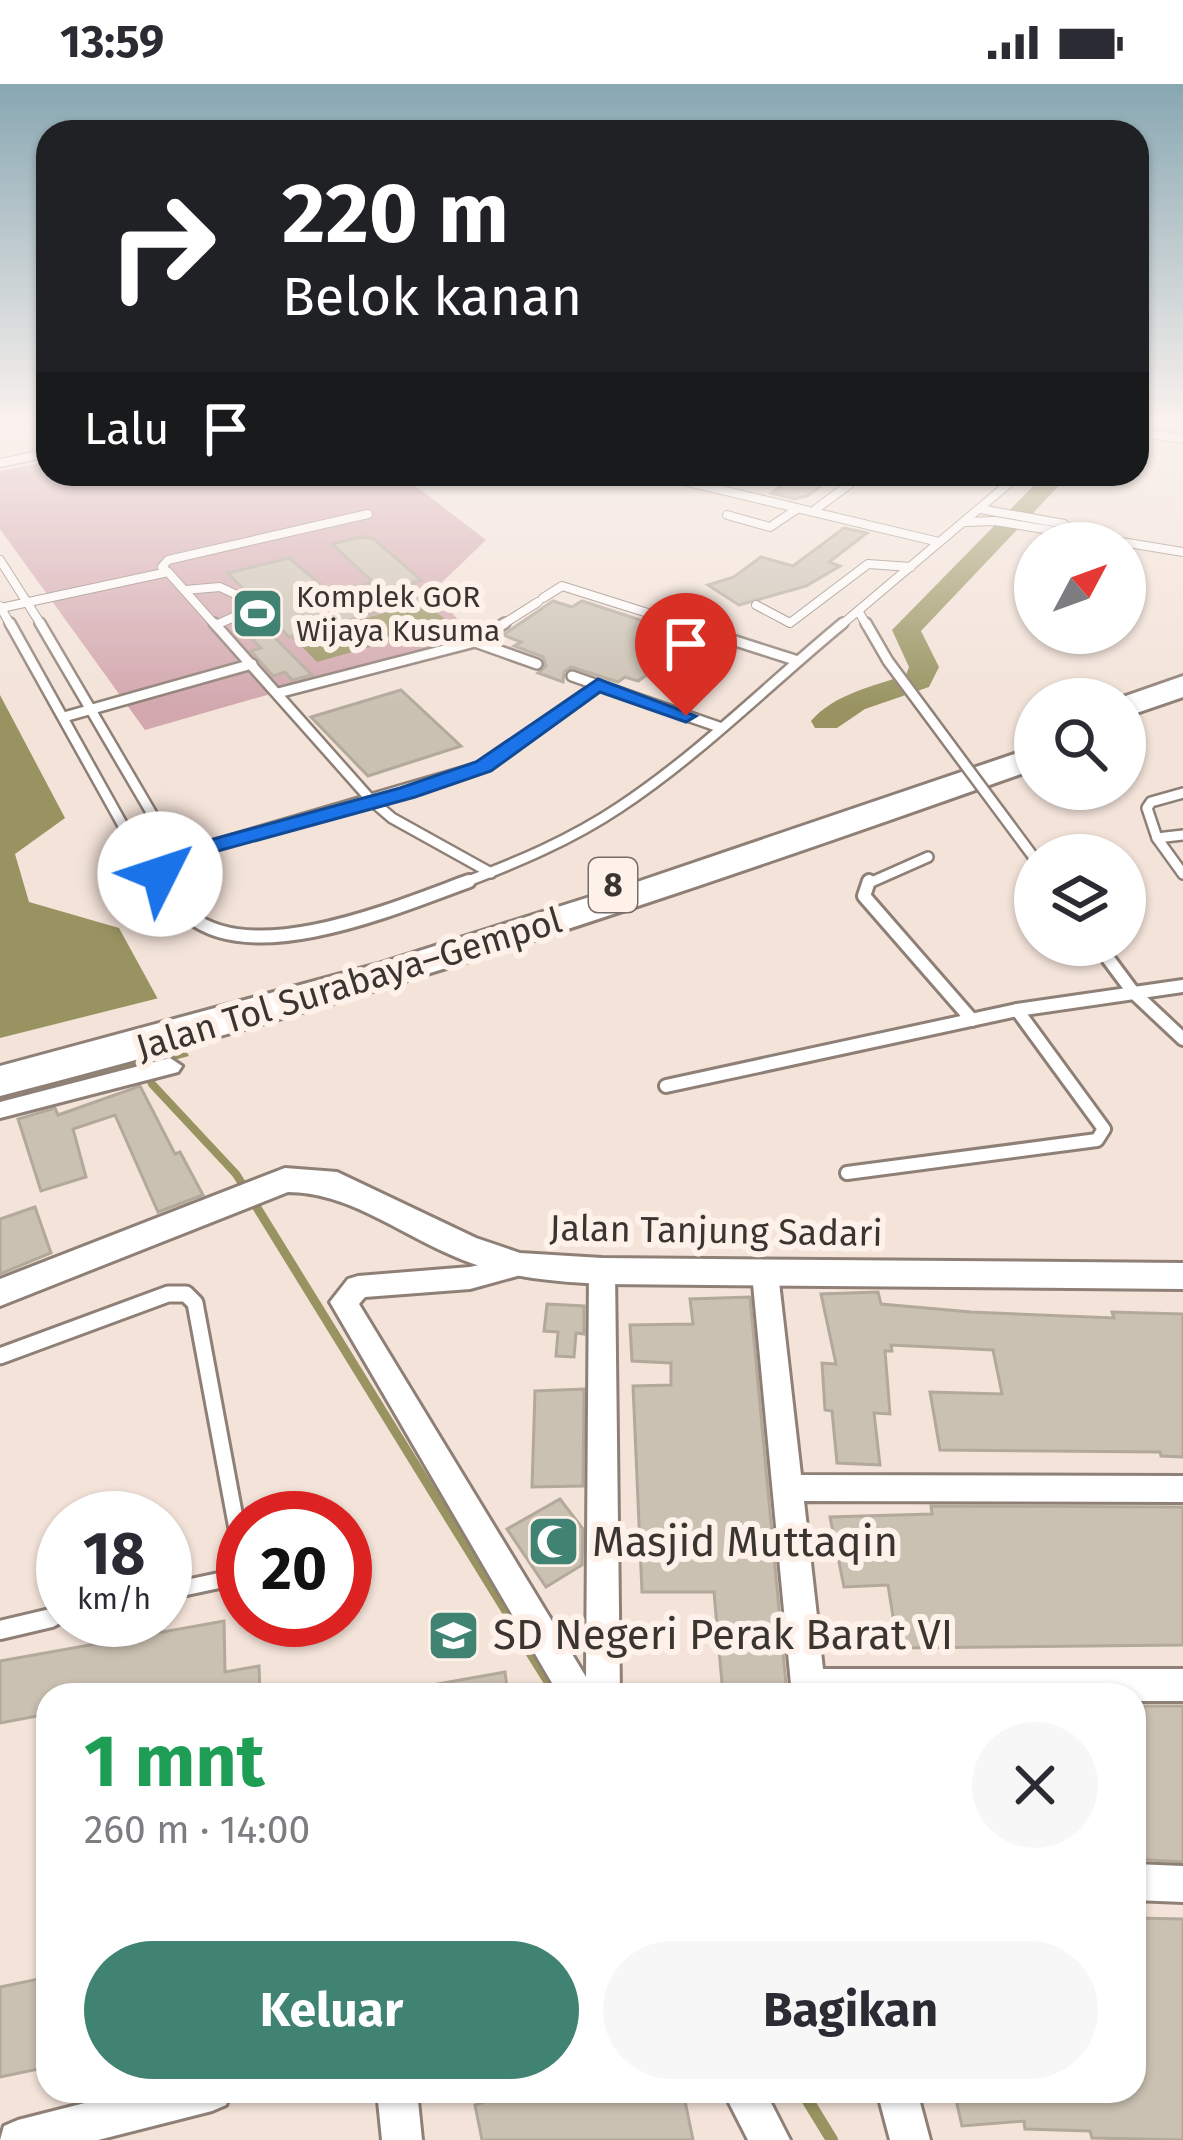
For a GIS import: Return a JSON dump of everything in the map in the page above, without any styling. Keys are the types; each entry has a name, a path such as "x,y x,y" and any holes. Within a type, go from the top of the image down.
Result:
{"highway":[{"path":"1146,699 1183,686"},
{"path":"1146,717 1183,704"},
{"name":"Jalan Tol Surabaya–Gempol","path":"0,1060 170,1051 471,932 821,817 1014,747"},
{"name":"Jalan Tol Surabaya–Gempol","path":"0,1082 170,1051 1014,764"}],"street":[{"path":"0,1110 170,1051"},
{"name":"Jalan Tanjung Sadari","path":"0,1293 285,1180 326,1180 464,1247 519,1266 602,1271 1183,1276"},
{"path":"519,1266 470,1278 358,1287 344,1302 571,1683"},
{"path":"602,1271 603,1683"},
{"path":"765,1273 807,1683"},
{"path":"785,1488 1183,1489"},
{"path":"1146,1685 1183,1685"},
{"path":"1146,1882 1183,1884"},
{"path":"18,2140 164,2103"},
{"path":"398,2103 402,2140"},
{"path":"750,2103 770,2140"},
{"path":"900,2103 910,2140"}],"lane":[{"path":"355,517 169,560 162,567 370,800 392,818 491,873"},
{"path":"733,517 770,527 784,517"},
{"path":"742,520 746,517"},
{"path":"755,523 765,517"},
{"path":"846,517 939,542"},
{"path":"168,572 1,607 145,865 160,874 168,896 185,914 212,928 257,937 297,934 360,918 491,873 589,826 632,799 971,517"},
{"path":"1015,517 1031,522"},
{"path":"965,522 1031,522"},
{"path":"1146,542 1183,548"},
{"path":"0,560 94,709 176,855"},
{"path":"756,605 790,623 868,564 911,567"},
{"path":"278,693 475,642 562,586 798,661"},
{"path":"184,590 220,587 240,598 244,611 216,625"},
{"path":"859,612 888,662 1016,834"},
{"path":"25,648 52,642"},
{"path":"475,642 537,664"},
{"path":"64,717 252,664"},
{"path":"572,676 719,727"},
{"path":"145,865 483,766 598,685"},
{"path":"1183,794 1151,802 1148,808 1157,838 1183,874"},
{"path":"1157,838 1183,835"},
{"path":"160,874 176,855"},
{"path":"928,856 868,881 864,896 972,1020"},
{"path":"1114,966 1133,992 1183,1040"},
{"path":"666,1086 1017,1010 1183,986"},
{"path":"848,1172 1097,1140 1104,1129 1017,1010"},
{"path":"0,1356 168,1294 186,1294 195,1303 230,1491"},
{"path":"0,1630 36,1622"}],"shaded area":[{"name":"Komplek GOR Wijaya Kusuma","path":"0,517 456,517 486,540 433,591 472,636 145,730 0,529"},
{"path":"424,602 451,624 317,662 293,638"},
{"path":"0,695 65,818 15,854 29,902 119,928 189,1056 0,1107"}],"pier":[{"path":"163,997 182,1044 0,1091 0,1038"}],"building":[{"path":"844,528 867,533 829,562 840,566 806,586 739,605 708,585 734,577 761,557 793,566"},
{"path":"374,539 421,580 405,590 418,601 289,637 228,573 289,558 331,593 373,582 332,544"},
{"path":"553,601 572,607 582,601 683,634 675,640 687,644 679,650 713,664 689,684 648,674 638,681 625,677 618,682 571,667 564,672 563,682 538,673 546,666 543,657 514,646 521,642 503,635"},
{"path":"271,634 312,675 292,680 285,672 273,676 251,651 261,648 252,639"},
{"path":"401,690 461,746 368,776 311,717"},
{"path":"140,1086 175,1154 180,1152 203,1195 158,1212 115,1115 73,1129 86,1177 41,1191 18,1119 55,1108 58,1115"},
{"path":"35,1207 51,1253 0,1274 0,1219"},
{"path":"878,1292 881,1304 971,1312 1114,1318 1112,1312 1183,1314 1183,1457 1161,1456 1160,1452 940,1450 930,1392 1002,1394 993,1350 891,1345 892,1351 885,1351 890,1414 874,1413 880,1465 837,1463 832,1411 825,1410 822,1363 836,1364 821,1294"},
{"path":"750,1297 786,1683 722,1683 714,1592 642,1592 633,1386 671,1385 671,1363 632,1361 630,1325 693,1324 690,1299"},
{"path":"547,1304 584,1306 584,1334 576,1333 574,1357 556,1356 558,1332 544,1331"},
{"path":"584,1389 583,1486 532,1487 535,1391"},
{"name":"Masjid Muttaqin","path":"560,1499 583,1529 582,1565 546,1587 507,1529"},
{"path":"931,1506 1183,1507 1183,1645 898,1648 888,1585 844,1587 830,1517 932,1514"},
{"path":"216,1622 216,1647 225,1647 225,1672 259,1666 260,1683 36,1683 36,1716 0,1723 0,1661 78,1647 192,1647 192,1627"},
{"path":"505,1672 506,1683 443,1683"},
{"path":"1146,1706 1183,1706 1183,1862 1146,1860"},
{"path":"1146,1918 1183,1919 1183,2140 1092,2138 1090,2131 1025,2129 1024,2121 962,2126 957,2103 1146,2103"},
{"path":"36,1980 36,2070 0,2077 0,1987"},
{"path":"685,2103 693,2140 482,2140 475,2105"}],"waterway":[{"path":"826,721 854,703 919,681 924,667 906,630 1016,517"},
{"path":"147,1072 152,1084 236,1174 258,1209"},
{"path":"256,1206 512,1621"},
{"path":"510,1618 551,1683"},
{"path":"809,2103 832,2140"}],"place":[{"name":"Komplek GOR Wijaya Kusuma","path":"257,614"},
{"name":"Masjid Muttaqin","path":"553,1542"},
{"name":"SD Negeri Perak Barat VI","path":"454,1635"}],"route":[{"path":"160,874 145,865 483,766 598,685 686,716"}]}
